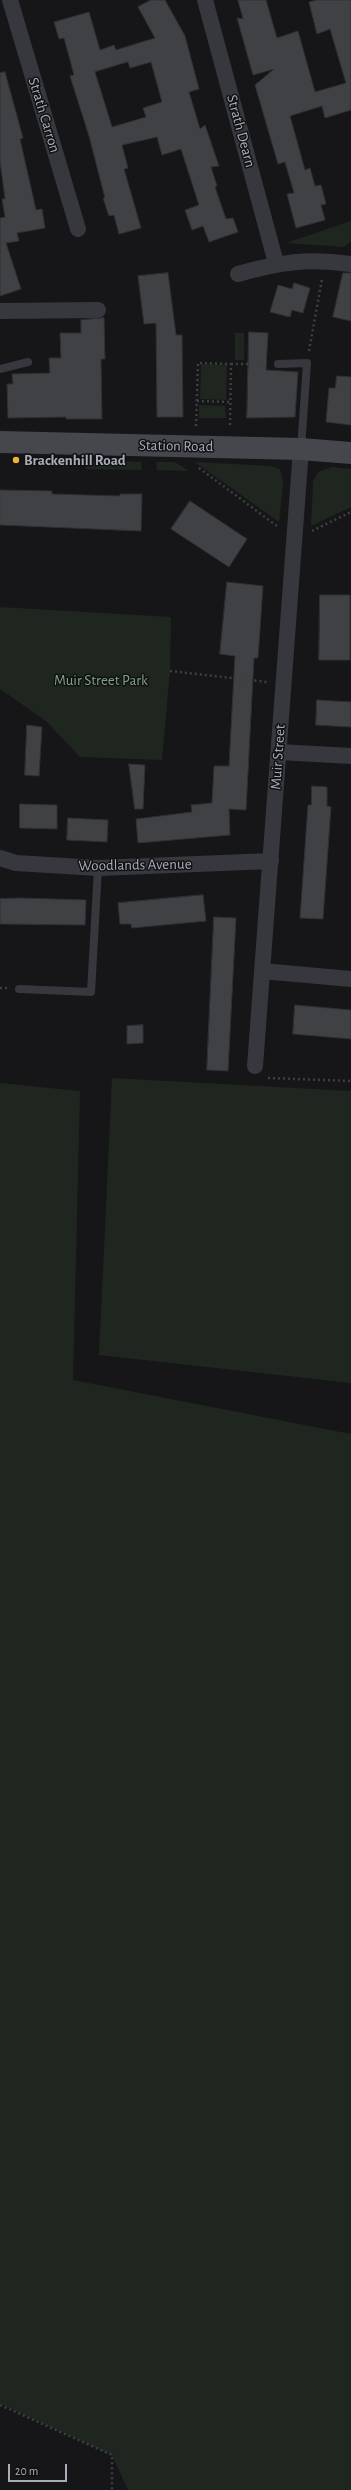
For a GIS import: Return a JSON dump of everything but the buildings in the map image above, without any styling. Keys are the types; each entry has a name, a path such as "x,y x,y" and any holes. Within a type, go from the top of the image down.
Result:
{"main road":[{"name":"Station Road","path":"0,442 194,455 230,447 301,449 351,453"}],"street":[{"path":"0,2 9,0"},
{"name":"Strath Carron","path":"9,0 78,229"},
{"name":"Strath Dearn","path":"205,0 276,263"},
{"path":"238,274 276,263 325,260 351,264"},
{"path":"0,311 98,310"},
{"name":"Muir Street","path":"255,1066 301,449"},
{"path":"279,752 351,756"},
{"name":"Woodlands Avenue","path":"0,858 16,863 98,868 270,861"},
{"path":"262,971 351,979"}],"lane":[{"path":"0,369 28,362"},
{"path":"278,364 307,363 301,449"},
{"path":"19,989 91,992 98,868"}],"path":[{"path":"307,363 325,260"},
{"path":"278,364 198,363 194,455 295,539 351,512"},
{"path":"230,447 231,364"},
{"path":"197,401 230,402"},
{"path":"170,671 284,684"},
{"path":"255,1066 268,1078 351,1082"},
{"path":"0,2405 112,2455 112,2490"}],"green space":[{"path":"351,221 351,241 344,247 286,243"},
{"path":"235,333 244,333 244,360 235,360"},
{"path":"201,364 227,365 226,400 200,399"},
{"path":"199,405 225,406 226,418 199,418"},
{"path":"85,460 141,462 142,470 86,469"},
{"path":"156,462 175,462 189,471 157,470"},
{"path":"195,462 271,466 280,469 283,482 279,522"},
{"path":"332,467 351,469 351,507 311,526 313,481 318,472"},
{"name":"Muir Street Park","path":"0,607 171,617 170,671 162,760 80,757 46,721 0,689"},
{"path":"112,1078 351,1091 351,1383 99,1355"},
{"path":"0,1083 80,1091 73,1380 351,1434 351,2490 128,2490 112,2455 0,2404"}],"place":[{"name":"Brackenhill Road","path":"16,460"}]}
